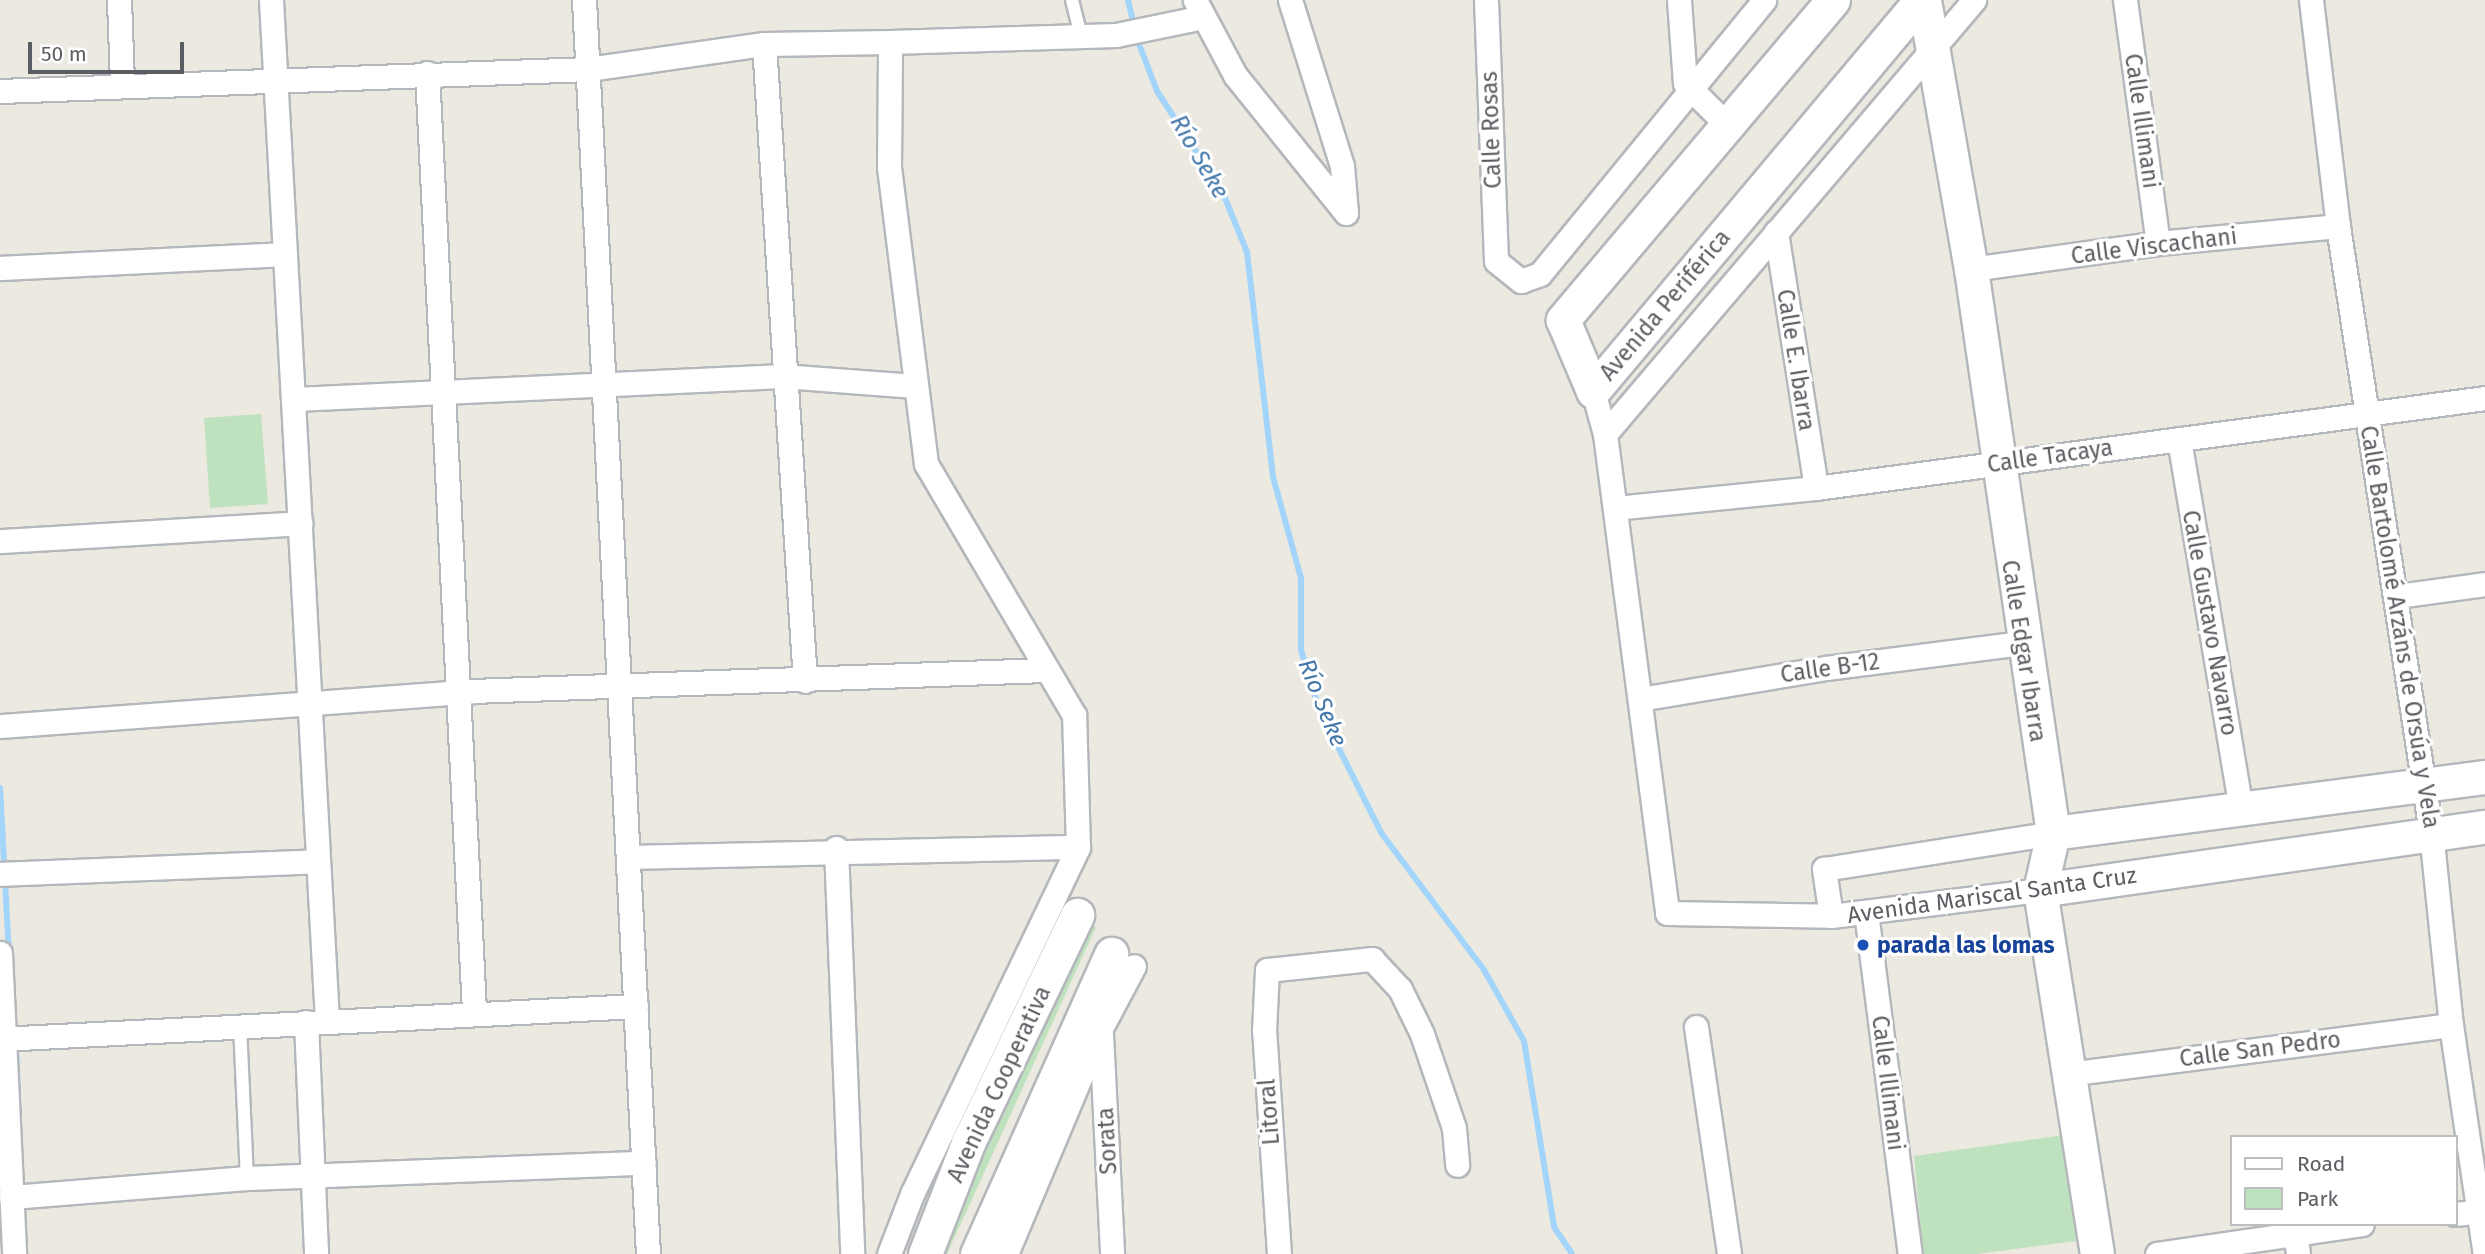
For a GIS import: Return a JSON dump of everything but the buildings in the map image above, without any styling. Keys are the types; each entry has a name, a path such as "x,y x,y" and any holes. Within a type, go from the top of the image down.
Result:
{"street":[{"path":"119,0 122,82"},
{"path":"271,0 295,399 318,861 316,1021 309,1176 316,1254"},
{"path":"584,0 648,1254"},
{"path":"0,91 122,82 588,69 764,44 1116,35 1144,32 1199,8 1235,75 1346,213 1342,166 1290,0"},
{"name":"Calle Rosas","path":"1486,0 1496,261 1506,274 1521,281 1539,274 1688,92"},
{"path":"1679,0 1681,74 1688,92 1727,125"},
{"path":"1688,92 1764,0"},
{"name":"Avenida Periférica","path":"1833,0 1563,320 1593,391 1922,0"},
{"name":"Calle Edgar Ibarra","path":"1922,0 1934,47 1970,269 2021,643 2053,833 2040,891 2097,1254"},
{"path":"1605,434 1973,0"},
{"name":"Calle Illimani","path":"2125,0 2158,243"},
{"name":"Calle Bartolomé Arzáns de Orsúa y Vela","path":"2311,0 2338,226 2397,596 2421,783 2431,832 2451,1025 2482,1211 2485,1254"},
{"path":"889,1254 912,1194 1078,848 1074,715 926,464 889,168 890,42"},
{"path":"764,44 782,376 805,681"},
{"path":"427,74 455,693 474,1012"},
{"name":"Calle Viscachani","path":"1970,269 2158,243 2338,226"},
{"name":"Calle E. Ibarra","path":"1776,232 1816,488"},
{"path":"0,268 285,254"},
{"path":"295,399 443,393 604,381 782,376 915,386"},
{"path":"1593,391 1605,434 1667,913 1832,916"},
{"name":"Calle Tacaya","path":"1615,508 1816,488 2485,398"},
{"name":"Calle Gustavo Navarro","path":"2179,439 2241,808"},
{"path":"0,541 300,523"},
{"path":"2397,596 2485,584"},
{"name":"Calle B-12","path":"1640,699 1826,667 2021,643"},
{"path":"0,726 455,693 1046,670"},
{"name":"Avenida Mariscal Santa Cruz","path":"2485,777 2421,783 2053,833 1824,869 1832,916 2040,891 2431,832 2485,827"},
{"path":"628,857 836,848 1078,848"},
{"path":"836,848 852,1254"},
{"path":"0,874 318,861"},
{"name":"Calle Illimani","path":"1866,912 1910,1254"},
{"name":"Avenida Cooperativa","path":"925,1254 968,1143 1077,915"},
{"path":"0,953 14,1254"},
{"name":"Litoral","path":"1279,1254 1264,1031 1267,970 1372,959 1399,989 1422,1034 1454,1128 1457,1165"},
{"path":"1006,1254 1101,1028 1123,960"},
{"name":"Avenida Cooperativa","path":"977,1254 1123,960"},
{"path":"2,1039 474,1012 636,1006"},
{"name":"Calle San Pedro","path":"2068,1074 2451,1025"},
{"path":"1696,1027 1729,1254"},
{"name":"Sorata","path":"1101,1028 1112,1254"},
{"path":"11,1197 247,1178 644,1163"},
{"path":"2457,1214 2482,1211"},
{"path":"2157,1254 2297,1243 2355,1226"}],"lane":[{"path":"1072,0 1081,36"},
{"path":"240,1025 247,1178"}],"green space":[{"path":"261,414 268,504 210,508 204,418"},
{"path":"1080,923 1096,927 947,1254 926,1254"},
{"path":"2064,1135 2077,1241 1977,1254 1923,1254 1914,1156"}],"waterway":[{"name":"Río Seke","path":"1128,0 1134,25"},
{"name":"Río Seke","path":"1136,36 1157,91 1223,193 1247,252 1273,477 1301,578 1301,650 1319,709 1382,834 1484,970 1524,1041 1554,1227 1572,1254"},
{"path":"0,788 9,954"},
{"path":"16,1042 19,1122"}],"place":[{"name":"parada las lomas","path":"1863,945"}]}
